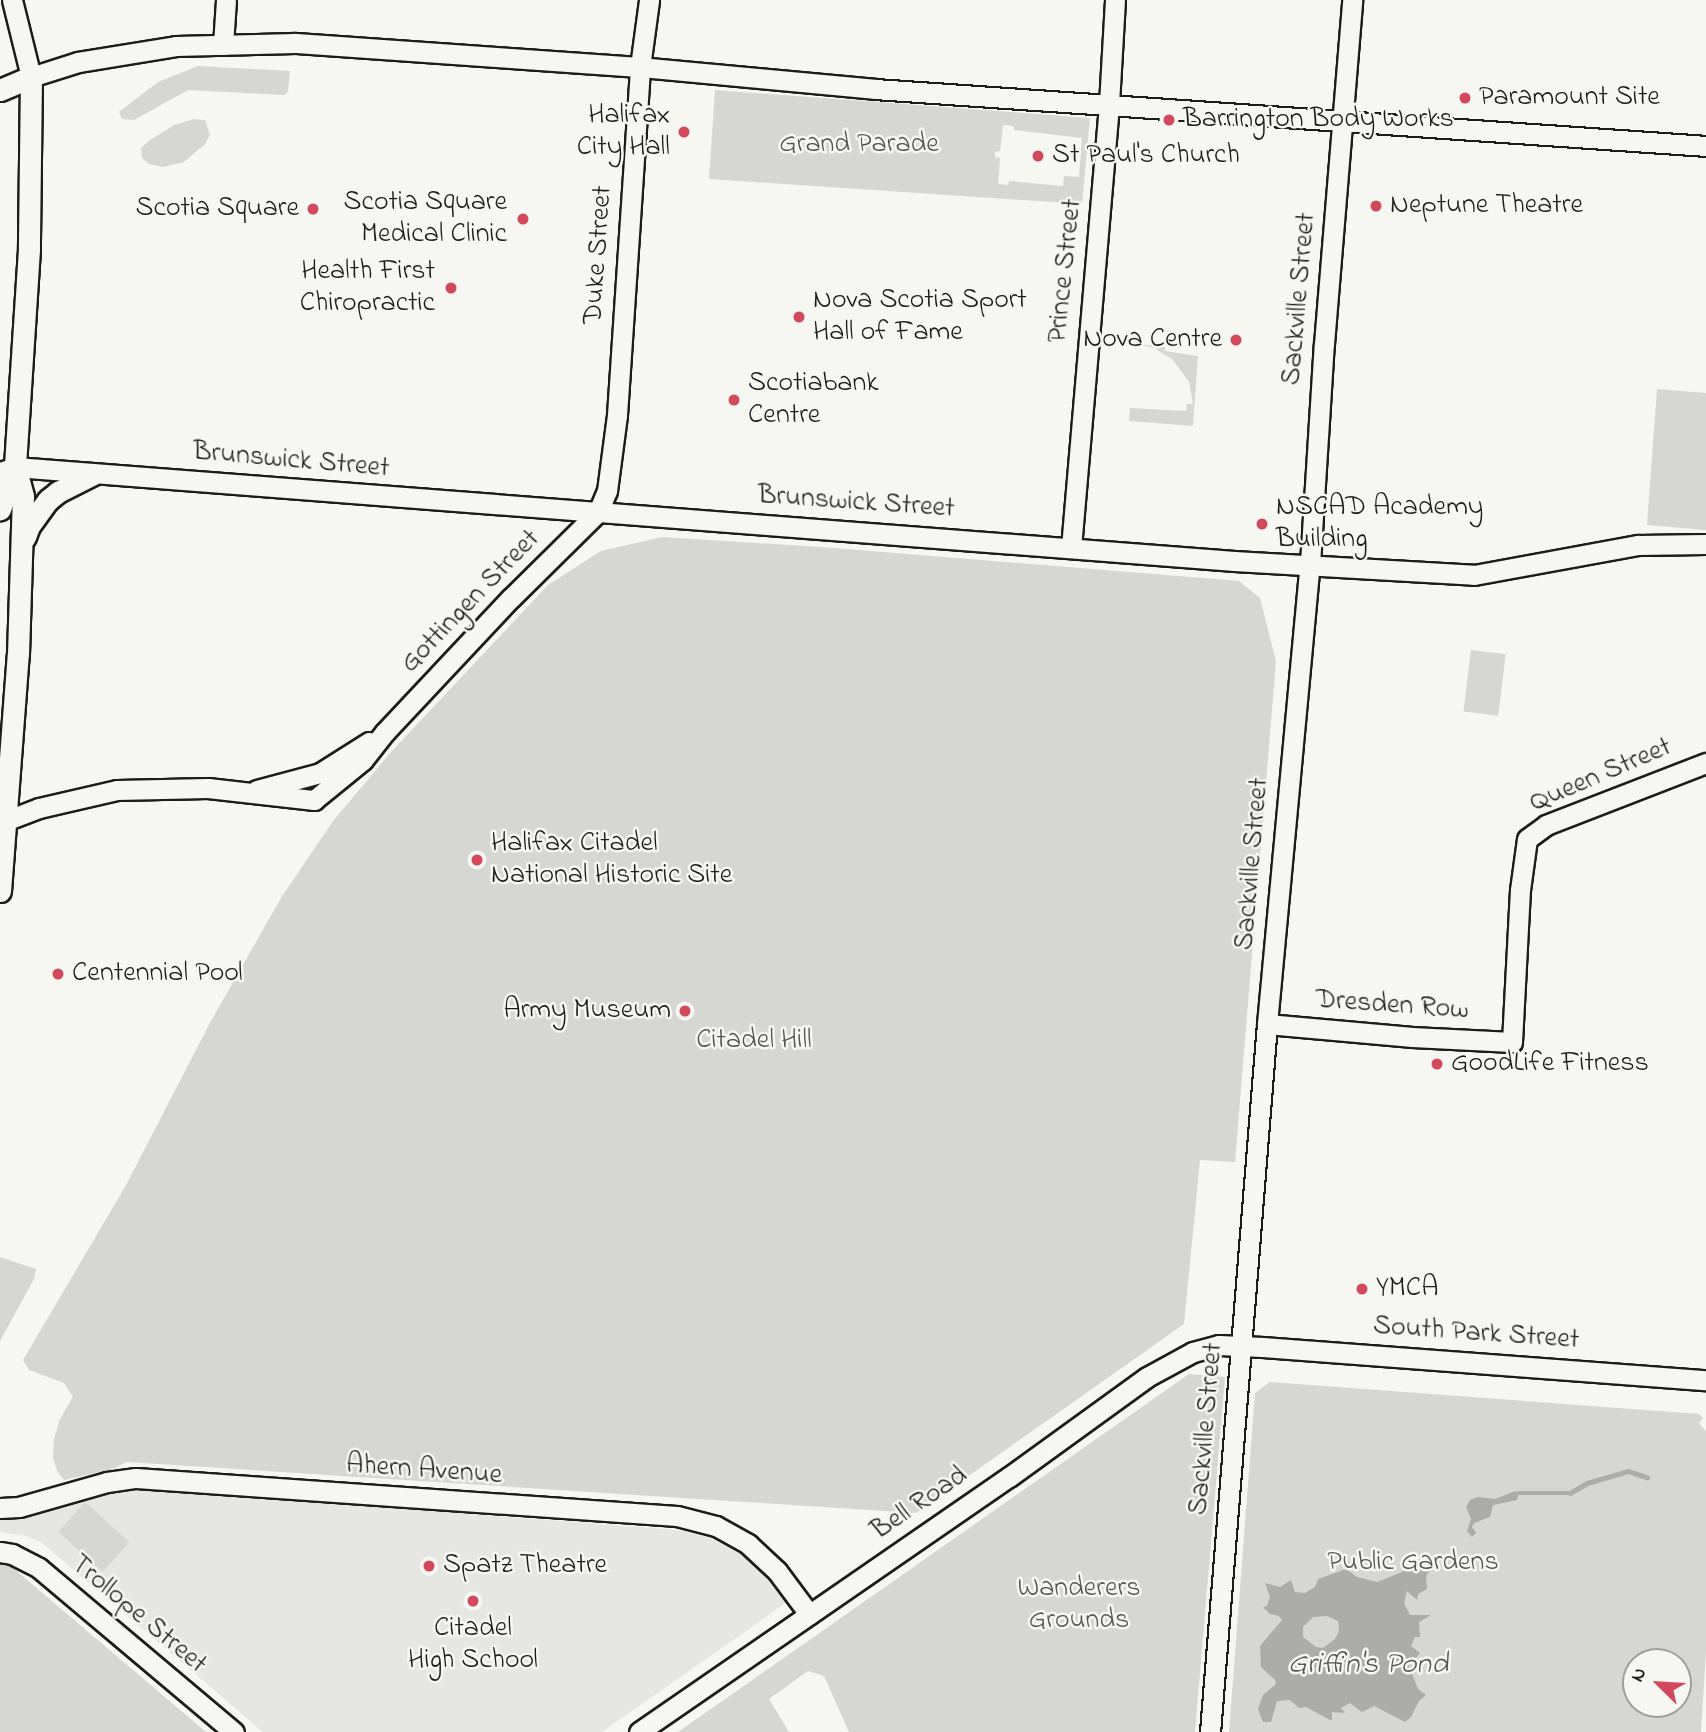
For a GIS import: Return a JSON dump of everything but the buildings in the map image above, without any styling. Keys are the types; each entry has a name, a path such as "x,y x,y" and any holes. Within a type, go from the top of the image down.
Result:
{"main road":[{"path":"0,90 31,77 29,249 23,355 0,509"},
{"path":"0,891 3,822 18,654 23,496 8,469"},
{"path":"21,545 29,526 48,500 93,474"}],"street":[{"path":"12,0 31,77 90,60 176,46 295,43 640,67 858,88 1706,146"},
{"path":"223,45 226,0"},
{"name":"Duke Street","path":"598,513 607,491 617,415 640,67 649,0"},
{"name":"Prince Street","path":"1071,548 1109,104 1115,0"},
{"name":"Sackville Street","path":"1210,1732 1267,1024 1310,564 1324,344 1352,0"},
{"name":"Brunswick Street","path":"8,469 1071,548 1474,575 1638,545 1706,544"},
{"name":"Gottingen Street","path":"3,822 39,808 117,790 208,788 314,800 363,760 385,732 511,598 598,513"},
{"name":"Queen Street","path":"1512,1042 1520,890 1527,839 1536,830 1706,763"},
{"name":"Dresden Row","path":"1267,1024 1412,1037 1512,1042"},
{"name":"Bell Road","path":"639,1732 1009,1477 1147,1377 1193,1352 1219,1345 1242,1346"},
{"name":"South Park Street","path":"1242,1346 1706,1381"},
{"name":"Ahern Avenue","path":"0,1508 19,1507 107,1482 136,1478 677,1516 716,1526 748,1544 777,1571 809,1614"},
{"name":"Trollope Street","path":"0,1552 12,1554 39,1568 234,1732"}],"shaded area":[{"name":"Citadel High School","path":"155,1490 678,1530 708,1537 750,1559 786,1603 602,1732 263,1732 42,1543 26,1536 0,1532 0,1520 28,1516 110,1491"}],"green space":[{"path":"198,66 290,71 288,91 285,95 188,90 134,120 122,119 119,112 158,82"},
{"name":"Grand Parade","path":"715,90 1090,118 1082,204 709,179","holes":["1003,125 1014,126 1014,130 1082,138 1079,177 1064,176 1063,186 1009,181 1008,185 998,184 1000,158 995,157 995,152 1000,151"]},
{"path":"194,119 205,120 210,135 205,144 184,162 163,167 149,164 142,158 141,148 150,140 174,125"},
{"path":"1137,344 1165,347 1165,351 1198,356 1193,426 1129,421 1130,408 1186,411 1187,404 1193,404 1189,382 1173,360 1154,348"},
{"path":"1657,389 1706,393 1706,530 1647,525"},
{"name":"Citadel Hill","path":"662,537 821,547 1239,581 1260,598 1276,661 1235,1162 1200,1160 1184,1324 916,1513 127,1462 110,1470 64,1480 57,1471 53,1457 54,1439 60,1419 73,1397 64,1383 29,1370 23,1360 125,1187 211,1021 281,898 333,821 391,752 548,585 601,551"},
{"path":"1471,650 1506,654 1498,716 1463,712"},
{"path":"0,1257 36,1269 34,1279 0,1341"},
{"name":"Wanderers Grounds","path":"1189,1374 1225,1377 1195,1732 849,1732 824,1676 808,1671 769,1699 789,1732 678,1732"},
{"name":"Public Gardens","path":"1270,1382 1699,1414 1703,1418 1699,1423 1706,1431 1706,1652 1701,1732 1229,1732 1255,1393"},
{"path":"85,1502 130,1542 103,1572 58,1532"},
{"path":"0,1562 13,1568 206,1732 0,1732"}],"water":[{"path":"1515,1491 1519,1493 1517,1500 1493,1505 1490,1517 1474,1523 1472,1527 1476,1533 1472,1537 1467,1531 1471,1519 1466,1507 1470,1500 1478,1497 1495,1499"},
{"name":"Griffin's Pond","path":"1418,1561 1432,1568 1426,1576 1427,1589 1418,1594 1417,1600 1407,1591 1404,1603 1410,1615 1431,1615 1419,1622 1420,1637 1415,1637 1411,1646 1420,1653 1409,1666 1418,1689 1426,1695 1419,1701 1411,1717 1405,1722 1374,1706 1362,1712 1350,1703 1341,1708 1345,1713 1332,1712 1332,1721 1306,1707 1299,1708 1290,1700 1277,1701 1271,1722 1263,1722 1258,1709 1263,1695 1276,1684 1261,1667 1260,1646 1282,1620 1263,1607 1267,1606 1270,1597 1265,1583 1280,1587 1291,1580 1295,1592 1305,1593 1315,1587 1318,1579 1346,1569 1357,1577 1377,1582 1402,1572","holes":["1327,1616 1338,1621 1339,1631 1335,1639 1323,1648 1316,1647 1303,1637 1303,1627 1313,1617"]}],"waterway":[{"path":"1519,1493 1570,1493 1587,1483 1628,1471 1647,1477"}],"place":[{"name":"Paramount Site","path":"1465,98"},
{"name":"Barrington Body Works","path":"1169,120"},
{"name":"Halifax City Hall","path":"684,132"},
{"name":"St Paul's Church","path":"1038,156"},
{"name":"Neptune Theatre","path":"1376,206"},
{"name":"Scotia Square","path":"313,209"},
{"name":"Scotia Square Medical Clinic","path":"523,219"},
{"name":"Health First Chiropractic","path":"451,288"},
{"name":"Nova Scotia Sport Hall of Fame","path":"799,317"},
{"name":"Nova Centre","path":"1236,340"},
{"name":"Scotiabank Centre","path":"734,400"},
{"name":"NSCAD Academy Building","path":"1262,524"},
{"name":"Halifax Citadel National Historic Site","path":"477,860"},
{"name":"Centennial Pool","path":"58,974"},
{"name":"Army Museum","path":"685,1011"},
{"name":"GoodLife Fitness","path":"1437,1064"},
{"name":"YMCA","path":"1362,1289"},
{"name":"Spatz Theatre","path":"429,1566"},
{"name":"Citadel High School","path":"473,1601"}]}
